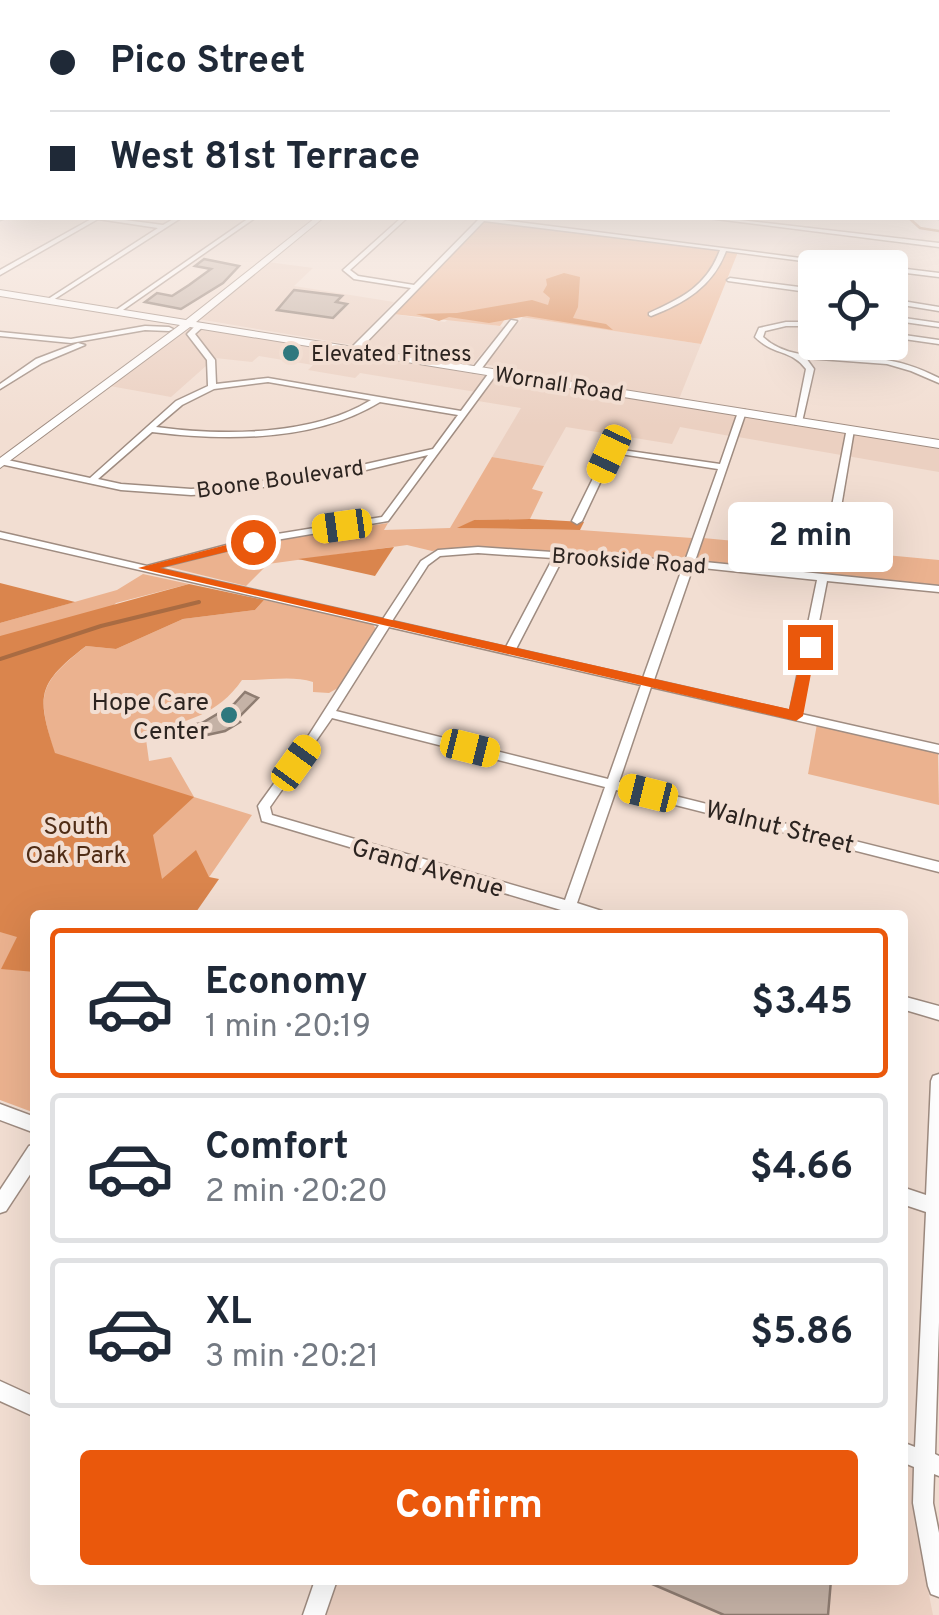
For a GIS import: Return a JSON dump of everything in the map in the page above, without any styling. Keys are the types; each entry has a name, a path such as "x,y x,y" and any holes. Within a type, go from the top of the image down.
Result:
{"main road":[{"path":"1,463 243,275"},
{"name":"Wornall Road","path":"0,293 120,311 180,326 354,350 939,444"},
{"path":"114,376 122,364 180,326"}],"street":[{"path":"48,300 87,275"},
{"path":"120,311 171,275"},
{"path":"352,275 416,287"},
{"path":"354,350 427,275"},
{"path":"650,314 703,286 713,275"},
{"path":"730,280 798,289"},
{"path":"908,304 939,309"},
{"path":"476,370 513,321"},
{"path":"908,321 939,325"},
{"path":"798,324 760,333 768,346 798,355"},
{"path":"0,387 39,361 96,340 180,326 192,334 210,360 212,387"},
{"path":"0,334 29,339 96,340"},
{"path":"908,338 939,342"},
{"path":"29,339 36,344 39,361"},
{"path":"798,422 810,371 803,360"},
{"path":"810,371 835,360"},
{"path":"864,360 907,366 939,381"},
{"path":"144,568 253,542 381,520 393,513 494,372"},
{"path":"91,481 179,403 212,387 268,380 464,414"},
{"path":"150,429 221,435 327,423 355,416 379,398"},
{"path":"567,910 742,412"},
{"path":"831,537 850,430"},
{"name":"Boone Boulevard","path":"1,463 153,491 226,490 366,467 438,450"},
{"path":"578,521 611,450 724,467"},
{"path":"0,535 939,750"},
{"name":"Brookside Road","path":"386,622 424,563 438,553 478,550 691,564 939,589"},
{"path":"510,650 560,554"},
{"path":"796,716 823,577"},
{"path":"329,713 386,622"},
{"name":"Walnut Street","path":"329,713 939,867"},
{"name":"Grand Avenue","path":"329,713 264,806 272,822 564,910"},
{"path":"908,1004 939,1013"},
{"path":"939,1081 932,1463 923,1503 939,1586"},
{"path":"0,1112 30,1123"},
{"path":"0,1205 30,1160"},
{"path":"908,1197 934,1206"},
{"path":"0,1390 30,1405"},
{"path":"908,1454 932,1463"},
{"path":"314,1615 324,1585"}],"shaded area":[{"path":"252,275 305,275 294,286 394,302 353,345 198,319"},
{"path":"393,314 504,327 472,365 363,348"},
{"path":"523,317 701,344 679,399 483,364"},
{"path":"189,328 487,376 476,392 360,373 355,378 308,370 313,365 259,356 252,362 215,358 171,397 110,386"},
{"path":"497,376 737,417 730,436 680,427 672,444 566,427 544,466 492,457 521,408 478,401"},
{"path":"746,416 939,447 939,472 738,437"},
{"path":"908,1454 917,1457 914,1519 933,1615 323,1615 333,1585 908,1585"}],"green space":[{"path":"430,275 729,275 701,344 508,315 500,326 393,314"},
{"path":"580,277 578,307 573,318 606,324 613,330 527,316 489,323 449,317 439,321 416,314 457,313 532,300 548,305 550,298 543,292 546,279"},
{"path":"492,457 544,466 532,489 543,492 530,519 474,520 460,528 580,530 692,538 686,556 674,560 464,547 432,551 407,545 268,564 246,586 165,566 261,543 388,523 384,530 450,528"},
{"path":"474,520 584,522 580,530 457,528"},
{"path":"703,538 939,560 939,586 711,563 697,557"},
{"path":"394,547 375,576 298,559"},
{"path":"143,574 189,584 116,603 0,722 0,623 117,590"},
{"path":"0,583 75,602 0,623"},
{"name":"South Oak Park","path":"189,584 264,600 255,610 183,619 116,649 86,646 58,671 45,692 45,717 55,753 194,797 153,835 162,879 196,850 209,877 219,879 197,910 30,910 30,972 1,969 17,937 0,932 0,636"},
{"path":"264,600 372,623 376,629 338,688 329,693 313,692 313,682 305,680 242,680 211,709 145,732 149,761 171,757 194,797 252,815 186,910 30,910 30,1111 0,1100 0,736 54,752 45,716 45,692 58,671 86,646 116,649 183,619 255,610"},
{"path":"817,724 938,754 939,805 808,774"}],"building":[{"path":"202,275 230,275 181,309 145,302 157,293 172,296"},
{"path":"294,290 342,296 336,302 347,304 333,318 277,310"},
{"name":"Hope Care Center","path":"245,692 258,698 237,719 240,722 225,731 189,739 187,726 202,723 234,704"},
{"path":"655,1585 831,1585 828,1615 724,1615"}],"waterway":[{"path":"0,659 101,626 199,602"}],"place":[{"name":"Elevated Fitness","path":"291,353"},
{"name":"Hope Care Center","path":"229,715"}],"route":[{"path":"253,542 144,568 796,716 810,647"}]}
